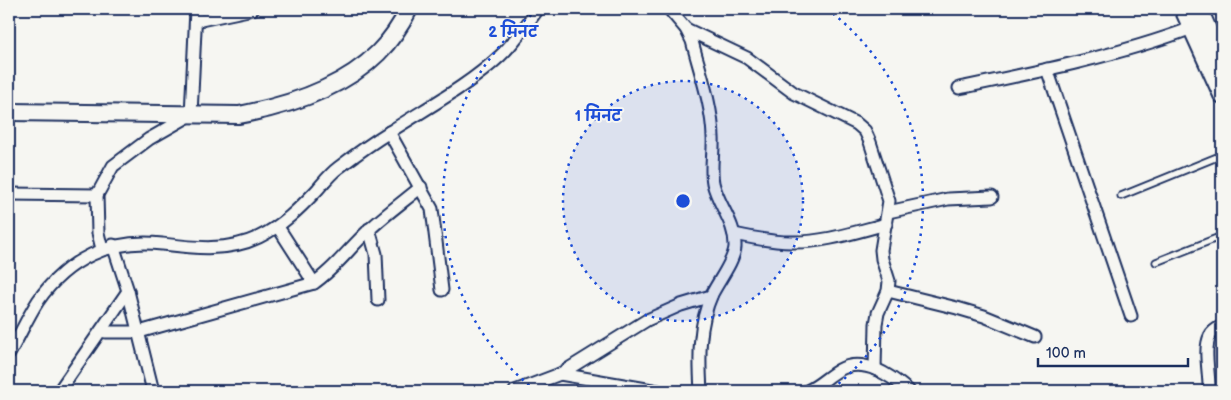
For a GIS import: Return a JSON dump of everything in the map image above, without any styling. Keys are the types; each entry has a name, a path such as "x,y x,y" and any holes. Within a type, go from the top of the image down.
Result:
{"street":[{"path":"191,115 196,9"},
{"path":"196,21 253,9"},
{"path":"9,112 239,115 260,111 300,99 353,73 378,54 398,30 409,9"},
{"path":"9,354 38,302 49,287 80,260 108,247 136,242 200,249 219,248 243,243 278,227 296,212 336,170 389,132 435,104 487,67 512,43 538,9"},
{"path":"669,9 686,30 692,41 711,120 713,137 712,180 715,192 734,234 735,248 711,296 700,340 701,391"},
{"path":"1183,9 1222,94"},
{"path":"1199,9 1219,45 1222,61"},
{"path":"959,88 1047,69 1159,40 1192,28"},
{"path":"686,30 747,58 794,93 858,124 864,130 870,142 889,201 881,250 889,281 888,292 878,312 875,369"},
{"path":"1047,69 1131,316"},
{"path":"153,391 128,291 108,247 98,232 97,195 113,166 149,139 191,115"},
{"path":"389,132 432,209 442,290"},
{"path":"101,331 139,332 314,283 337,265 369,229 421,187"},
{"path":"9,194 97,195"},
{"path":"888,212 948,199 992,197"},
{"path":"734,234 764,240 812,241 886,224"},
{"path":"278,227 314,283"},
{"path":"369,229 376,254 378,300"},
{"path":"59,391 128,291"},
{"path":"888,292 929,300 966,311 1035,337"},
{"path":"514,391 560,374 647,320 681,305 711,296"},
{"path":"1209,391 1208,359 1210,336 1222,326"},
{"path":"807,391 824,382 844,367 856,365 875,369 909,391"},
{"path":"560,374 658,391"}],"lane":[{"path":"1121,196 1222,155"},
{"path":"1156,262 1222,236"}]}
